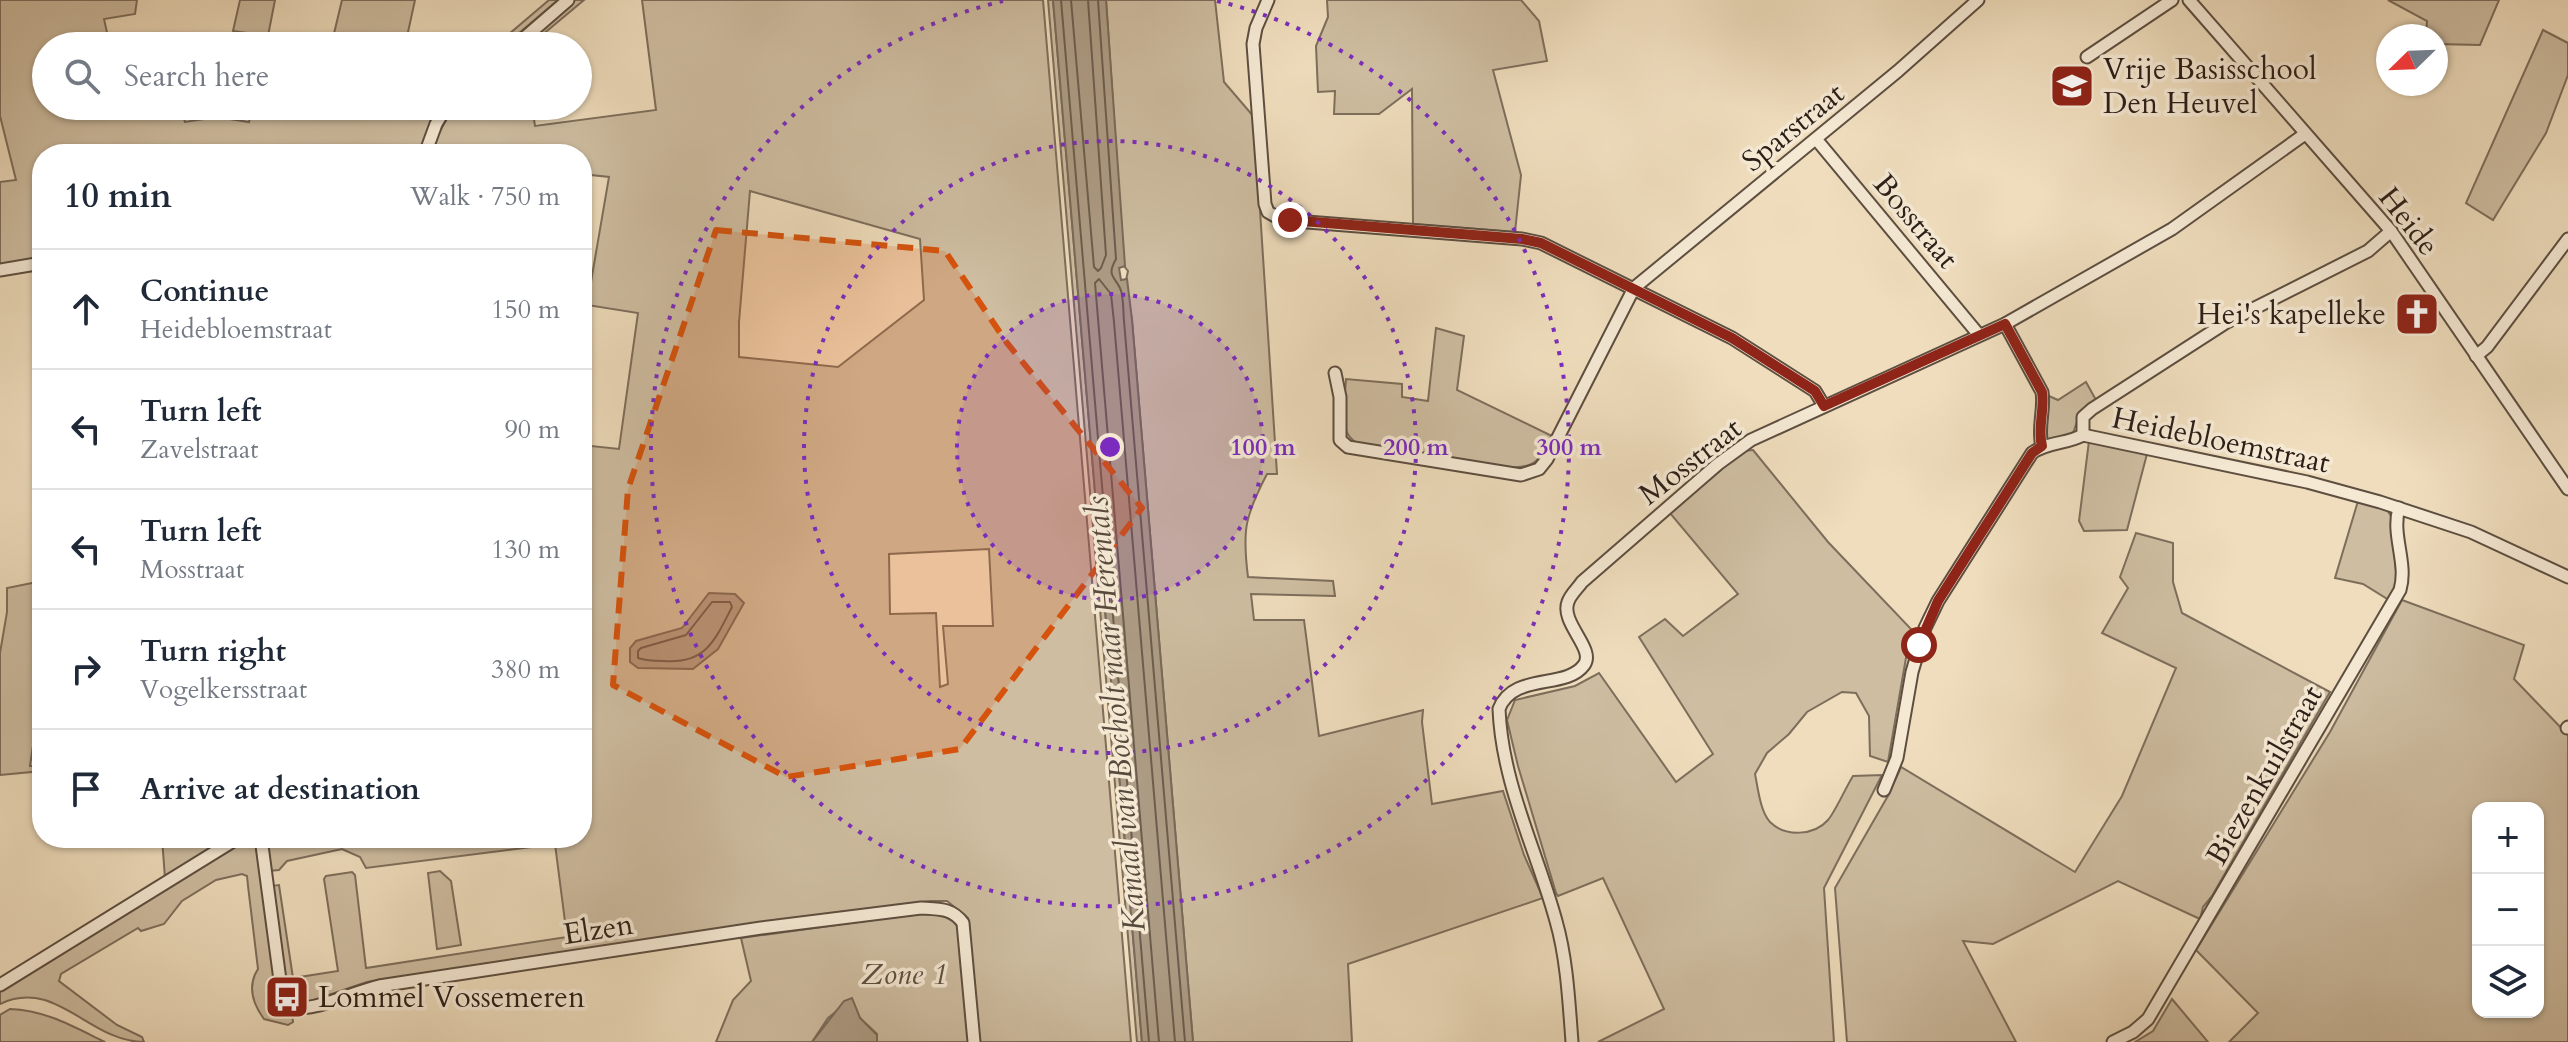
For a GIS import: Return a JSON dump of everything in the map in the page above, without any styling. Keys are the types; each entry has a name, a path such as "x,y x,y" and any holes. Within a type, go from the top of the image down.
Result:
{"street":[{"path":"531,32 568,0"},
{"path":"1268,0 1253,44 1268,212 1282,220 1522,239 1558,250 1732,338 1815,391 1824,406"},
{"name":"Sparstraat","path":"1634,288 1898,71 1978,0"},
{"path":"2087,57 2172,0"},
{"name":"Heide","path":"2189,0 2391,231 2568,489"},
{"path":"429,144 438,120"},
{"name":"Mosstraat","path":"1572,1042 1558,926 1508,771 1499,709 1502,700 1521,688 1566,676 1583,667 1587,660 1585,651 1569,620 1567,608 1568,600 1582,582 1734,451 1751,440 2005,324 2172,229 2305,134"},
{"name":"Bosstraat","path":"1816,139 1979,335"},
{"path":"2083,435 2083,417 2092,409 2227,322 2368,251 2391,231"},
{"path":"2476,356 2487,347 2568,239"},
{"path":"0,270 32,265"},
{"path":"1335,373 1340,397 1340,440 1348,447 1521,475 1539,469 1547,459 1634,288"},
{"path":"1884,790 1897,758 1912,672 1930,617 2032,453 2042,446 2039,432 2044,403 2042,392 2005,324"},
{"name":"Heidebloemstraat","path":"2042,446 2067,442 2083,435 2307,482 2471,532 2568,577"},
{"name":"Biezenkuilstraat","path":"2113,1042 2148,1019 2394,601 2402,583 2396,527 2399,508"},
{"path":"0,985 222,848"},
{"name":"Elzen","path":"262,848 282,995 294,1007 314,1007 379,986 921,908 957,915 963,923 974,1042"}],"highlighted area":[{"path":"716,230 945,251 1007,343 1142,508 960,749 786,777 613,685 628,489"}],"green space":[{"path":"0,0 137,0 135,14 104,19 107,32 32,32 32,120 433,120 423,144 32,144 32,262 0,268 0,182 16,180 0,116"},
{"path":"240,0 275,0 269,32 233,31"},
{"path":"342,0 415,0 408,32 334,32"},
{"path":"549,0 558,0 520,32 511,32"},
{"path":"574,0 584,0 546,32 536,32"},
{"path":"642,0 1043,0 1131,1042 979,1042 968,918 947,901 716,929 367,982 302,1004 291,1000 285,986 271,886 279,885 293,978 338,971 324,879 326,876 352,872 355,875 366,968 567,937 556,848 592,848 592,446 619,449 638,313 592,306 592,276 609,177 592,175 592,144 434,144 446,120 534,120 535,126 656,110","holes":["750,191 920,239 924,300 838,367 739,357","989,549 993,626 943,626 948,684 940,687 936,613 890,614 889,554"]},
{"path":"1048,0 1053,0 1142,1042 1137,1042"},
{"path":"1106,0 1215,0 1224,82 1254,117 1277,474 1267,474 1250,513 1245,547 1248,577 1333,581 1335,596 1251,594 1254,620 1304,620 1319,736 1423,710 1432,804 1503,791 1524,855 1543,898 1348,964 1352,1042 1193,1042 1132,320 1126,280 1128,271 1124,266"},
{"path":"1327,0 1521,0 1539,21 1547,61 1493,70 1521,175 1515,232 1413,224 1412,89 1379,114 1334,114 1335,91 1318,92 1316,46 1328,17"},
{"path":"2388,0 2499,0 2480,45 2448,44 2448,24 2427,24 2427,21"},
{"path":"2543,30 2568,43 2568,75 2546,133 2493,220 2466,203"},
{"path":"1436,328 1464,336 1457,390 1552,436 1545,450 1532,464 1510,467 1363,445 1348,435 1344,418 1346,379 1402,384 1402,397 1428,401"},
{"path":"2086,382 2096,400 2080,413 2072,436 2049,441 2044,437 2049,396 2058,400"},
{"path":"2089,441 2147,454 2127,530 2084,531 2079,521"},
{"path":"1753,450 1828,542 1911,629 1888,762 1870,756 1869,716 1856,693 1842,692 1807,712 1789,734 1767,753 1755,774 1762,806 1770,822 1783,830 1799,833 1815,829 1828,820 1853,776 1882,775 1824,888 1834,1042 1598,1042 1664,1009 1603,878 1558,896 1556,893 1507,720 1515,700 1575,686 1599,673 1676,782 1713,754 1639,637 1665,619 1683,636 1738,594 1669,512 1743,451"},
{"path":"2358,501 2387,510 2391,516 2397,582 2389,600 2363,584 2335,578"},
{"path":"2136,533 2173,543 2173,582 2182,613 2330,692 2203,907 2200,919 2118,881 1993,944 1963,941 2016,1042 1847,1042 1835,888 1901,767 2075,872 2122,796 2176,668 2102,633 2128,588 2120,577"},
{"path":"32,583 32,772 0,775 0,653 7,612 7,588"},
{"path":"2402,600 2524,645 2514,679 2568,735 2568,1042 2229,1042 2258,1013 2196,950 2330,732"},
{"path":"163,848 213,848 165,878"},
{"path":"231,848 257,848 277,994 286,1011 292,1012 293,1022 288,1025 264,1019 254,1001 252,988 258,969 247,876 242,874 216,880 182,901 164,924 141,931 138,928 61,974 59,981 117,1025 142,1037 144,1042 106,1032 56,1004 38,999 20,998 0,1004 0,990"},
{"path":"266,848 524,848 366,868 360,857 342,849 287,861 279,870 269,871"},
{"path":"440,871 451,881 461,945 437,949 428,873"},
{"name":"Zone 1","path":"924,913 945,913 957,921 969,1042 877,1042 877,1034 860,1018 852,999 828,1018 812,1042 716,1042 733,1000 751,981 741,938"},
{"path":"2172,999 2208,1042 2135,1042 2153,1031"},
{"path":"10,1009 47,1016 105,1042 0,1042 0,1015"}],"water":[{"name":"Kanaal van Bocholt naar Herentals","path":"1053,0 1106,0 1125,266 1119,268 1121,280 1127,279 1132,320 1193,1042 1142,1042"},
{"path":"709,593 735,594 744,603 718,649 693,669 638,668 630,662 630,648 636,641 682,628"},
{"path":"852,998 860,1018 877,1035 877,1042 812,1042 844,1001"}],"place":[{"name":"Vrije Basisschool Den Heuvel","path":"2072,86"},
{"name":"Hei's kapelleke","path":"2417,314"},
{"name":"Lommel Vossemeren","path":"287,997"}],"route":[{"path":"1290,220 1541,243 1732,338 1815,391 1824,406 2005,324 2042,392 2044,403 2039,432 2042,446 2032,453 1938,601 1919,645"}]}
